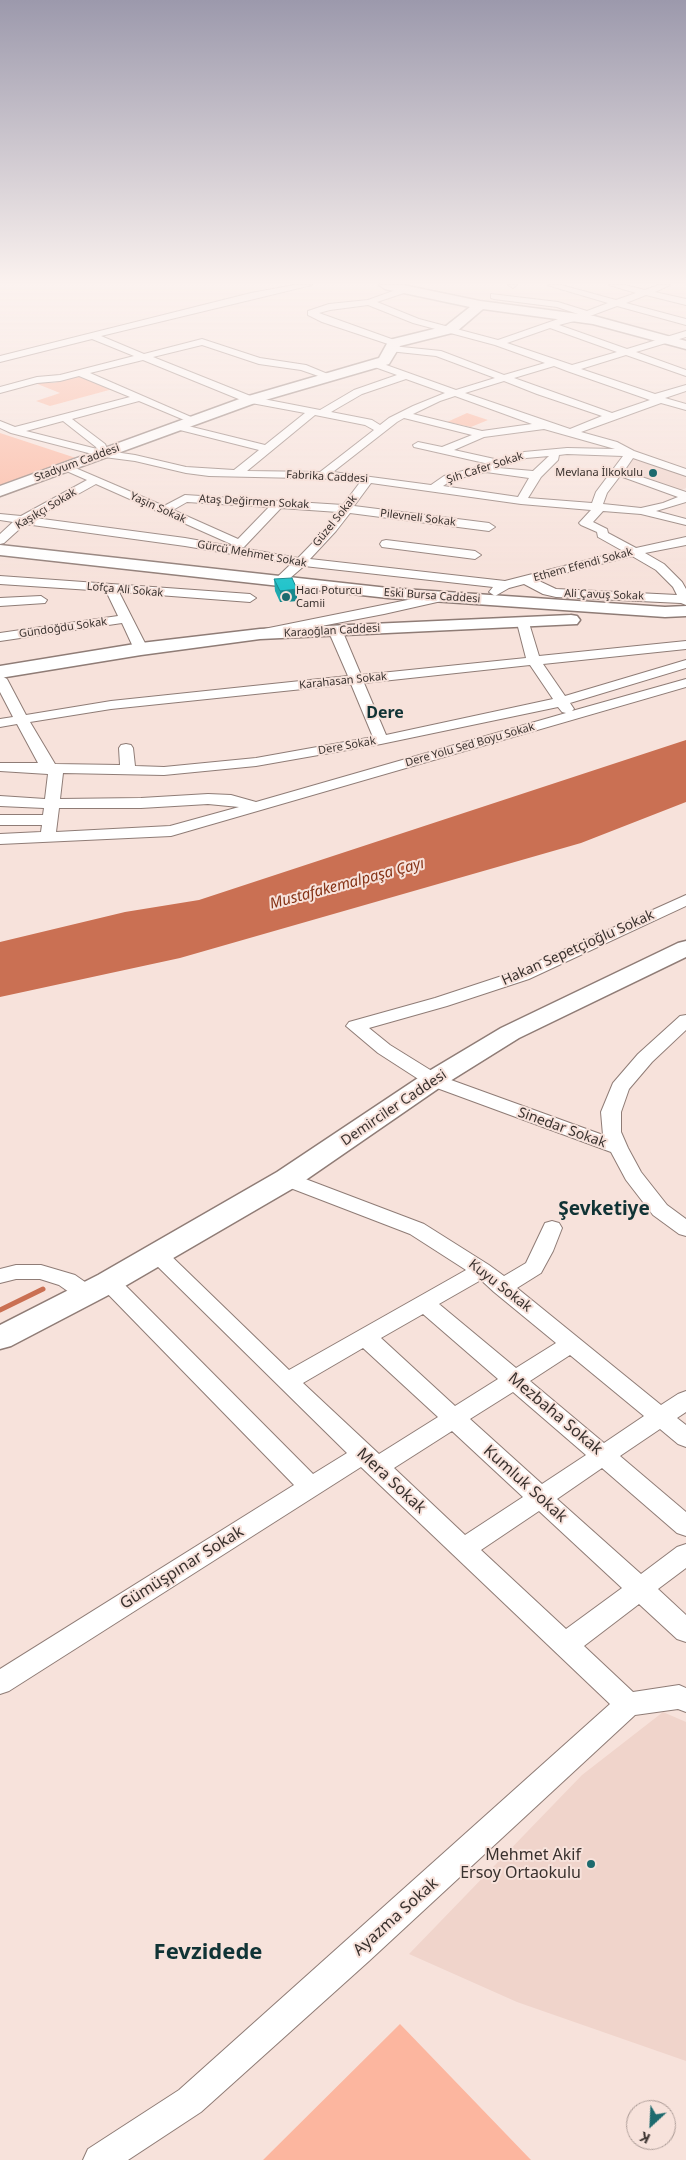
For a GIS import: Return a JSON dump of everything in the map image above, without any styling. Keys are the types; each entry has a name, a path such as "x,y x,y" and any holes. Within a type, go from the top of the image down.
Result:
{"street":[{"path":"0,390 16,386"},
{"path":"110,386 193,420"},
{"path":"215,386 250,400 316,413 368,422 398,418 482,434"},
{"name":"Stadyum Caddesi","path":"0,491 193,420 250,400 299,386"},
{"path":"236,474 316,413 358,392 376,386"},
{"path":"436,386 546,426 613,444 630,453 602,492 596,507 597,511 585,522 603,531 602,534 660,567 678,586 686,604"},
{"path":"322,476 398,418 436,400 478,386"},
{"path":"526,386 612,416"},
{"path":"619,386 685,406"},
{"path":"570,433 686,388"},
{"path":"15,430 139,398"},
{"path":"64,417 101,446 104,454"},
{"path":"368,422 382,430"},
{"name":"Fabrika Caddesi","path":"0,424 15,430 104,454 135,458 186,470 209,473 347,476 368,479 421,493 476,495 521,501 641,511 666,506 686,497"},
{"path":"176,426 267,449"},
{"path":"445,450 482,434 546,426"},
{"path":"418,445 497,463"},
{"name":"Şıh Cafer Sokak","path":"421,493 448,478 486,469 497,463 524,455 567,451 630,453 686,473"},
{"path":"521,501 536,475 554,458 554,453"},
{"name":"Yaşin Sokak","path":"66,467 164,511 208,521 244,548"},
{"path":"486,469 498,472 536,475"},
{"path":"618,472 686,497"},
{"path":"185,498 209,473"},
{"path":"208,521 255,474"},
{"name":"Güzel Sokak","path":"278,582 301,562 332,529 368,479"},
{"name":"Kaşıkçı Sokak","path":"0,540 23,520 95,480"},
{"path":"404,516 421,493"},
{"path":"462,524 476,495"},
{"name":"Ataş Değirmen Sokak","path":"164,511 185,498 347,509"},
{"path":"244,548 279,503"},
{"name":"Pilevneli Sokak","path":"347,509 490,527"},
{"path":"641,511 686,522"},
{"name":"Gürcü Mehmet Sokak","path":"0,517 244,548 301,562 505,585"},
{"path":"425,577 444,538"},
{"name":"Ethem Efendi Sokak","path":"484,600 505,585 634,552 686,541"},
{"path":"386,544 475,555"},
{"name":"Eski Bursa Caddesi","path":"0,550 278,582 442,597 665,612 686,604"},
{"name":"Lofça Ali Sokak","path":"0,580 250,598"},
{"name":"Ali Çavuş Sokak","path":"527,580 547,591 556,593 686,604"},
{"path":"111,589 141,649"},
{"path":"260,634 442,597"},
{"path":"0,602 41,600"},
{"name":"Karaoğlan Caddesi","path":"0,672 141,649 260,634 523,622 632,616 665,612"},
{"name":"Gündoğdu Sokak","path":"0,637 125,619"},
{"path":"523,622 534,661 560,702 572,716"},
{"path":"335,630 381,740"},
{"name":"Karahasan Sokak","path":"0,723 111,705 686,645"},
{"name":"Dere Sokak","path":"0,766 164,771 212,768 381,740 560,702 686,664"},
{"path":"0,679 45,763 56,773 48,837"},
{"name":"Dere Yolu Sed Boyu Sokak","path":"0,839 171,831 686,683"},
{"path":"126,748 128,770"},
{"name":"Dere Yolu Sed Boyu Sokak","path":"50,812 141,803 208,799 231,800 254,806"},
{"path":"0,801 50,812"},
{"path":"0,820 50,812"},
{"name":"Hakan Sepetçioğlu Sokak","path":"354,1026 441,1002 523,975 686,900"},
{"name":"Demirciler Caddesi","path":"0,1338 98,1288 287,1179 433,1080 510,1033 686,948"},
{"path":"618,1148 611,1132 610,1112 620,1087 645,1058 686,1020"},
{"name":"Sinedar Sokak","path":"354,1026 384,1049 433,1080 618,1148 633,1175 660,1210 686,1229"},
{"name":"Kuyu Sokak","path":"287,1179 417,1229 482,1270 686,1438"},
{"path":"502,1287 534,1268 543,1252 552,1228"},
{"name":"Mera Sokak","path":"158,1254 287,1382 628,1704"},
{"path":"287,1382 482,1270"},
{"path":"0,1276 16,1272 41,1272 98,1288 311,1487"},
{"name":"Mezbaha Sokak","path":"424,1303 686,1526"},
{"name":"Kumluk Sokak","path":"365,1337 686,1631"},
{"name":"Gümüşpınar Sokak","path":"0,1683 311,1487 454,1418 571,1344"},
{"path":"464,1550 686,1400"},
{"path":"565,1645 686,1554"},
{"path":"628,1704 684,1697"},
{"name":"Ayazma Sokak","path":"98,2160 126,2149 190,2100 358,1951 628,1704"}],"shaded area":[{"path":"42,386 104,386 113,389 50,406 36,401 60,393"},
{"path":"467,413 488,420 471,427 447,422"},
{"path":"0,433 79,459 0,487"},
{"name":"Mevlana İlkokulu","path":"633,457 686,475 686,488 677,492 621,471"},
{"name":"Mehmet Akif Ersoy Ortaokulu","path":"663,1712 686,1722 686,2061 517,2002 409,1954 582,1775"},
{"path":"400,2024 531,2160 263,2160"}],"water":[{"name":"Mustafakemalpaşa Çayı","path":"686,740 686,802 581,843 180,958 0,997 0,942 125,912 199,900"}],"building":[{"path":"292,578 297,589 280,591 274,579"}],"waterway":[{"path":"0,1310 43,1289"}],"place":[{"name":"Mevlana İlkokulu","path":"653,473"},
{"name":"Hacı Poturcu Camii","path":"286,597"},
{"name":"Mehmet Akif Ersoy Ortaokulu","path":"591,1864"}],"district":[{"name":"Dere","path":"385,713"},
{"name":"Şevketiye","path":"604,1210"},
{"name":"Fevzidede","path":"208,1953"}]}
